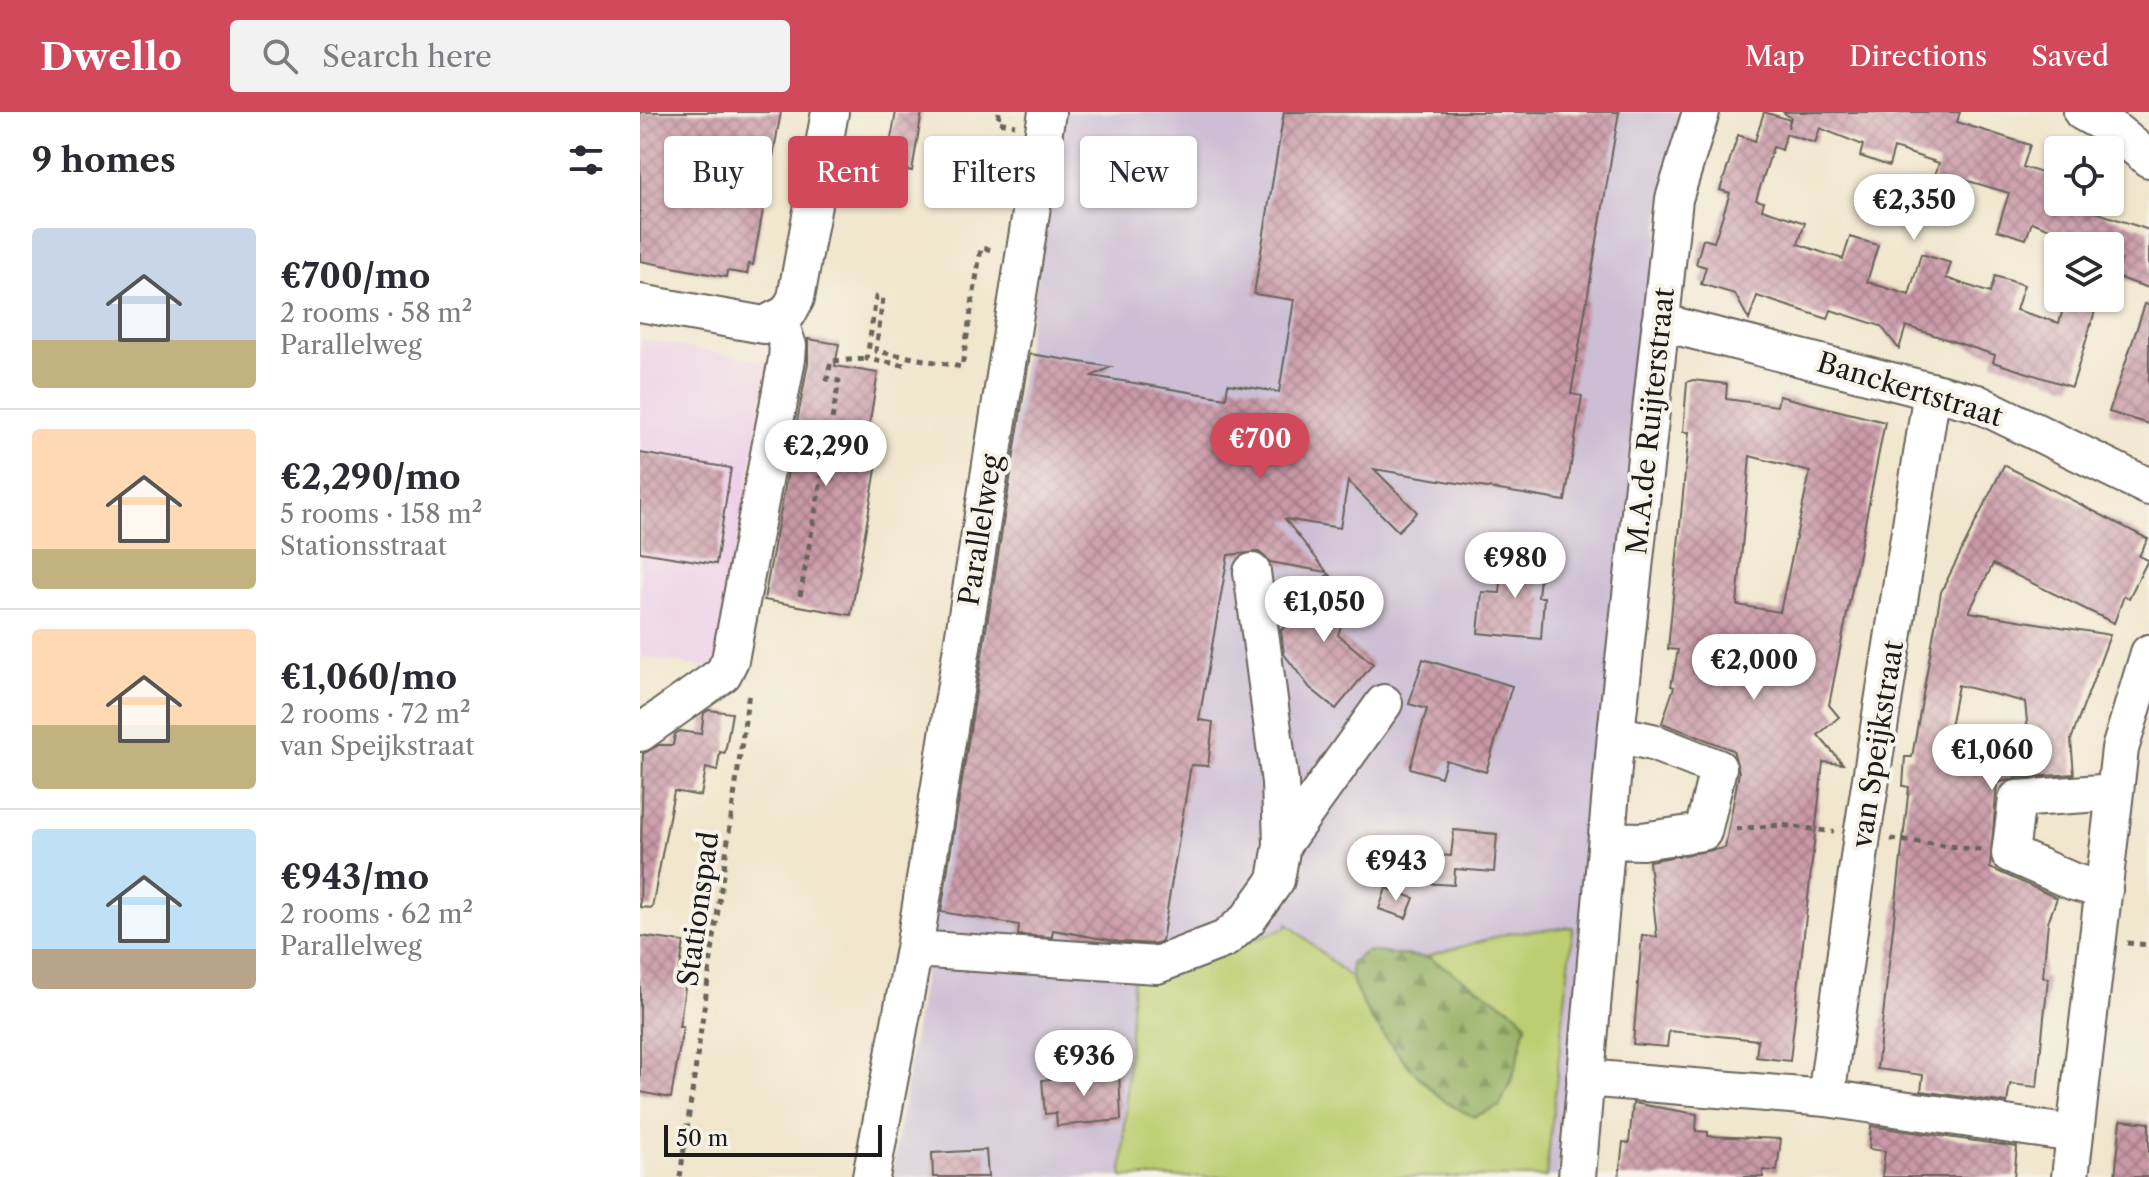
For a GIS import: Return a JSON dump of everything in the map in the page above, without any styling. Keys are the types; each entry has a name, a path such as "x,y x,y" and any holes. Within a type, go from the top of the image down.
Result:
{"street":[{"path":"640,303 764,325 779,320 796,298 830,112"},
{"name":"M.A.de Ruijterstraat","path":"1577,1177 1616,734 1674,199 1701,112"},
{"path":"2082,112 2113,129 2149,159"},
{"name":"Parallelweg","path":"871,1177 914,949 1034,119"},
{"path":"640,733 723,674 730,660 787,359 788,346 779,320"},
{"name":"Banckertstraat","path":"1660,322 1977,403 2149,487"},
{"name":"van Speijkstraat","path":"1826,1098 1862,836 1932,391"},
{"path":"914,949 1157,965 1225,939 1248,919 1276,880 1282,845 1280,782 1252,572"},
{"path":"2070,1177 2115,792 2130,708 2149,653"},
{"path":"1282,845 1384,703"},
{"path":"1607,840 1642,841 1703,832 1718,768 1652,742 1616,734"},
{"path":"2104,890 2074,882 2010,854 2017,799 2115,792"},
{"path":"1585,1078 1826,1098 2074,1134"}],"path":[{"path":"999,112 998,122 1034,119"},
{"path":"867,359 876,297 883,298 876,351 962,367 970,319"},
{"path":"800,596 839,381 827,379 831,361 867,359 904,365"},
{"name":"Stationspad","path":"680,1177 752,673 743,664 730,660"},
{"path":"1703,832 1781,825 2010,854"}],"shaded area":[{"path":"1064,112 1689,112 1662,196 1558,1177 891,1177 1048,208 1064,208 1064,136 1060,136"},
{"path":"640,339 769,362 715,669 640,656"}],"green space":[{"path":"1287,923 1351,978 1372,1021 1447,1103 1510,1085 1526,1024 1506,1006 1425,957 1509,933 1573,927 1546,1177 1122,1177 1133,976 1185,967 1287,927"},
{"path":"1366,951 1430,958 1518,1013 1526,1024 1516,1067 1500,1106 1474,1117 1446,1102 1402,1058 1371,1017 1352,978 1351,963"}],"building":[{"path":"640,112 781,112 772,161 772,136 664,136 664,208 763,208 753,265 749,264 747,274 727,271 726,277 640,261"},
{"path":"896,112 922,112 912,171 908,170 908,136 892,136"},
{"path":"1284,112 1619,112 1571,394 1582,396 1565,501 1374,469 1417,512 1398,531 1348,481 1340,528 1285,519 1327,572 1270,562 1259,552 1228,555 1199,720 1213,722 1208,766 1191,765 1162,941 1154,944 1120,942 1053,930 1052,937 1018,935 1019,925 941,912 1030,354 1111,367 1092,376 1226,398 1228,384 1279,392 1294,300 1254,294"},
{"path":"1764,112 1790,120 1788,128 1791,118 1783,112 1960,112 1957,122 2030,145 2023,167 2044,174 2044,216 2107,216 2149,230 2149,288 2124,280 2124,232 2058,232 2032,222 2026,239 1997,230 2009,193 1965,180 1958,200 1930,191 1939,163 1894,148 1889,166 1860,156 1863,145 1820,128 1815,143 1786,134 1782,150 1773,147 1756,200 1764,202 1762,209 1805,223 1798,244 1843,259 1850,237 1878,245 1867,282 1909,295 1921,254 1951,263 1946,278 1990,293 1995,276 2024,285 2016,310 2059,323 2062,312 2095,312 2072,387 1993,362 1995,355 1906,326 1899,349 1881,326 1831,310 1828,319 1757,296 1749,320 1735,294 1701,284 1706,267 1696,264 1703,239 1714,242 1730,193 1720,190 1738,135 1755,141"},
{"path":"2145,304 2149,305 2149,424 2109,412"},
{"path":"808,339 839,344 835,366 878,373 867,438 881,440 851,615 764,600 808,363"},
{"path":"1687,382 1727,384 1726,399 1777,406 1779,396 1885,422 1829,705 1839,717 1818,735 1843,764 1823,762 1790,1061 1756,1057 1758,1040 1669,1031 1667,1047 1633,1044 1642,935 1657,937 1649,861 1725,848 1739,772 1733,750 1662,723 1674,687 1671,686 1678,650 1668,649 1689,432 1683,432","holes":["1750,456 1810,472 1780,612 1737,605"]},
{"path":"640,453 731,468 716,564 640,552"},
{"path":"2004,465 2148,539 2139,556 2148,560 2129,598 2124,596 2114,623 1993,564 1969,612 2110,635 2071,740 2074,774 2016,778 1997,783 1990,868 2057,898 2048,922 2043,977 2048,978 2037,1087 2010,1084 2007,1103 1921,1091 1923,1075 1877,1069 1909,787 1903,786 1905,757 1912,757 1941,592","holes":["1958,685 2025,702 2029,741 2003,743 1948,737"]},
{"path":"1504,553 1542,557 1538,597 1544,597 1541,639 1478,633 1482,592 1500,593"},
{"path":"1329,574 1353,603 1341,613 1344,617 1338,635 1373,664 1336,709 1310,688 1284,654 1281,630 1307,610 1297,599"},
{"path":"1423,659 1512,686 1486,772 1446,760 1441,777 1410,768 1427,709 1409,704"},
{"path":"709,710 732,713 725,753 720,752 717,771 706,768 701,796 674,791 652,908 640,907 643,754 659,745 673,745 675,734 680,731 701,734 704,713"},
{"path":"1454,830 1497,834 1494,872 1455,869 1454,885 1423,883 1426,854 1451,856"},
{"path":"1386,888 1414,898 1406,918 1379,909"},
{"path":"640,936 684,942 678,979 686,981 679,1027 683,1027 671,1098 640,1092"},
{"path":"1119,1070 1121,1120 1057,1126 1056,1113 1045,1114 1042,1080"},
{"path":"1633,1103 1697,1114 1696,1131 1708,1132 1708,1136 1781,1139 1777,1171 1763,1170 1763,1177 1619,1177 1623,1142 1629,1143"},
{"path":"2121,1120 2149,1123 2149,1177 2115,1177"},
{"path":"1871,1126 2017,1147 2014,1177 1882,1177 1885,1151 1869,1149"},
{"path":"986,1150 988,1177 933,1177 932,1153"}]}
